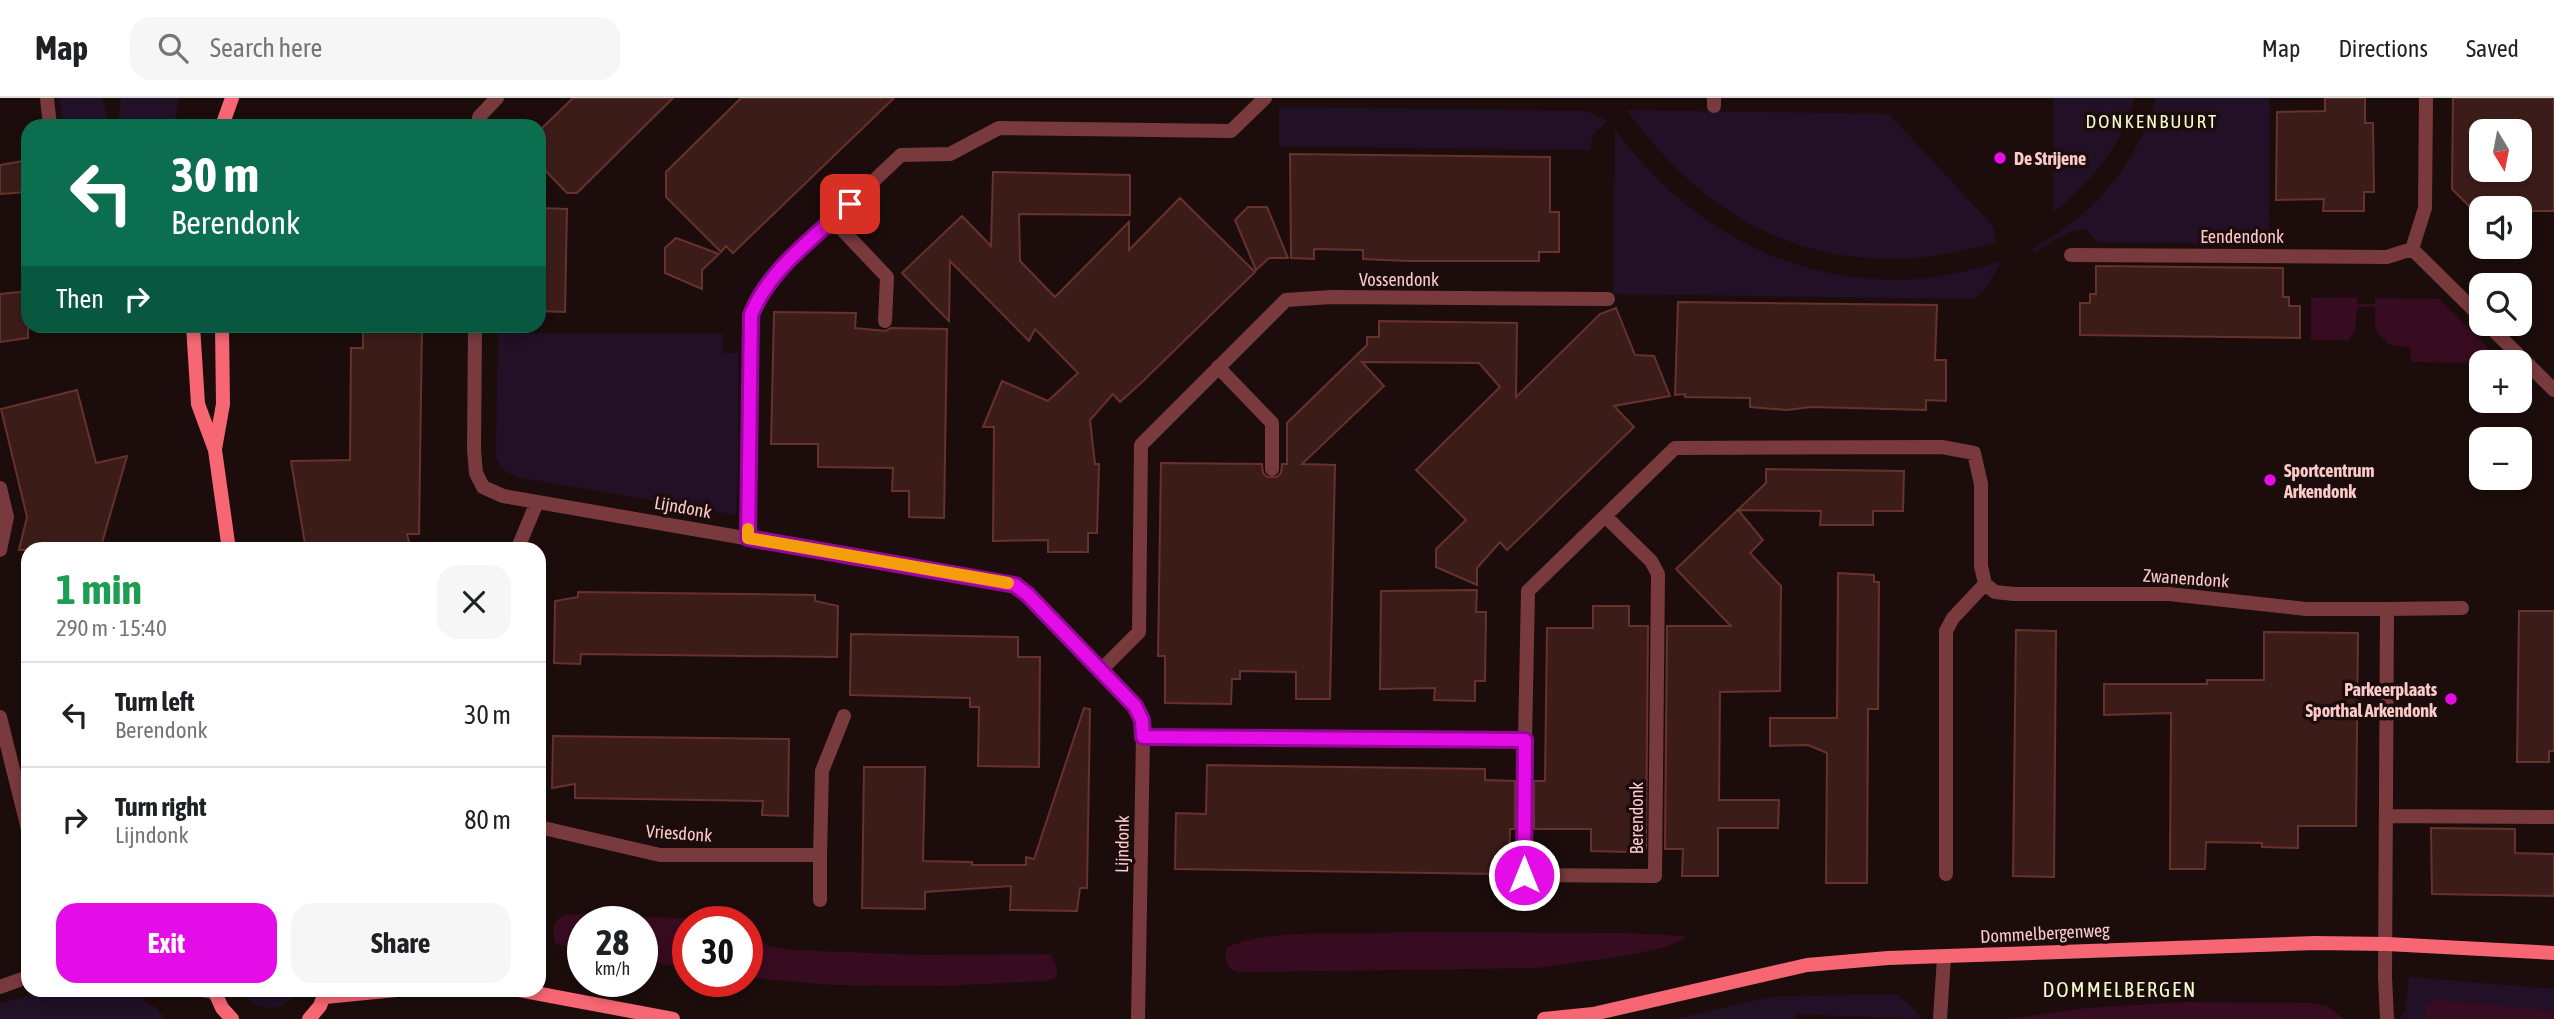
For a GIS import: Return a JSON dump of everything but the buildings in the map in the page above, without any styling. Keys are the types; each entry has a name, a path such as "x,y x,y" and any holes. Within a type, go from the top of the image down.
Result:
{"street":[{"path":"47,98 49,119"},
{"path":"479,119 497,98"},
{"path":"748,538 751,315 758,297 769,280 901,155 950,153 999,128 1231,131 1265,98"},
{"path":"2426,98 2425,208 2412,248 2469,305"},
{"path":"225,119 231,102"},
{"path":"833,220 887,277 885,321"},
{"name":"Eendendonk","path":"2071,255 2387,257 2412,248"},
{"name":"Vossendonk","path":"1100,671 1139,632 1141,444 1286,300 1608,299"},
{"path":"194,333 198,404 215,450 228,542"},
{"path":"215,450 223,404 222,333"},
{"name":"Lijndonk","path":"475,333 474,450 476,473 483,487 503,496 1015,585 1028,595 1135,706 1142,720 1139,1019"},
{"path":"2499,336 2554,390"},
{"path":"1218,367 1272,423 1272,469"},
{"name":"Berendonk","path":"1605,516 1651,561 1658,574 1655,876 1524,875 1528,591 1605,516 1675,448 1942,447 1974,453 1981,484 1981,566 1985,584"},
{"path":"0,488 7,517 0,550"},
{"path":"520,542 537,502"},
{"path":"1945,874 1946,631 1953,618 1985,584"},
{"name":"Zwanendonk","path":"1985,584 1995,592 2014,594 2169,594 2306,609 2462,608"},
{"path":"2387,609 2385,977 2388,1019"},
{"path":"820,900 822,771 844,716"},
{"path":"0,717 21,801"},
{"path":"1143,737 1525,740"},
{"path":"2386,816 2554,817"},
{"name":"Vriesdonk","path":"546,829 660,855 820,855"},
{"name":"Dommelbergenweg","path":"1544,1019 1593,1014 1807,965 1888,958 2316,943 2554,953"},
{"path":"1940,1019 1944,957"},
{"path":"0,987 21,980"},
{"path":"546,995 673,1019"},
{"path":"214,997 232,1019"},
{"path":"309,1019 324,997"}],"shaded area":[{"path":"59,98 102,98 108,119 62,119"},
{"path":"121,98 179,98 175,119 118,119"},
{"path":"2053,98 2135,98 2121,133 2106,159 2087,182 2053,213"},
{"path":"2156,98 2270,98 2269,235 2246,235 2246,244 2098,242 2085,229 2065,235 2034,253 2032,249 2074,221 2110,186 2137,145"},
{"path":"1279,107 1587,111 1608,121 1593,134 1590,150 1279,146"},
{"path":"1626,110 1889,114 1993,226 1997,242 1936,256 1898,259 1855,257 1815,250 1778,237 1743,220 1711,198 1681,172"},
{"path":"1615,129 1645,165 1678,197 1713,225 1752,247 1793,263 1836,274 1882,279 1938,277 2002,261 1983,292 1972,299 1613,294"},
{"path":"2357,297 2357,304 2375,304 2375,298 2439,299 2469,329 2469,336 2477,336 2491,350 2469,350 2469,363 2411,362 2410,347 2390,345 2375,330 2375,307 2357,307 2355,331 2348,340 2311,340 2311,298"},
{"path":"498,333 723,334 723,353 738,353 736,515 517,477 506,471 498,462 496,453"},
{"path":"567,914 567,947 556,944 553,934 558,919"},
{"path":"658,917 672,918 672,966 658,963"},
{"path":"1400,932 1624,933 1686,938 1667,947 1618,957 1536,968 1237,972 1229,968 1225,956 1227,947 1268,936"},
{"path":"763,942 769,946 791,950 923,955 1051,954 1058,971 1055,978 1045,981 942,986 832,985 763,979"},
{"path":"2409,977 2554,989 2554,1011 2426,1004 2426,1019 2399,1019 2405,1012"},
{"path":"1897,994 1920,1015 1919,1019 1796,1014 1795,1019 1674,1019 1770,997"},
{"path":"23,997 145,997 144,1002 157,1008 165,1019 0,1019 0,1004"},
{"path":"293,997 286,1004 270,1008 247,998"},
{"path":"2438,1000 2554,1011 2554,1019 2426,1019 2426,1004"},
{"path":"2186,1002 2311,1003 2327,1006 2345,1019 2006,1019 2087,1008"}],"slow traffic":[{"path":"748,529 748,538 1008,583"}],"place":[{"name":"De Strijene","path":"2000,158"},
{"name":"Sportcentrum Arkendonk","path":"2270,480"},
{"name":"Parkeerplaats Sporthal Arkendonk","path":"2451,699"}],"district":[{"name":"DONKENBUURT","path":"2152,121"},
{"name":"DOMMELBERGEN","path":"2120,989"}],"route":[{"path":"850,204 769,280 751,315 748,538 1015,585 1028,595 1135,706 1142,720 1143,737 1525,740 1524,875"}]}
